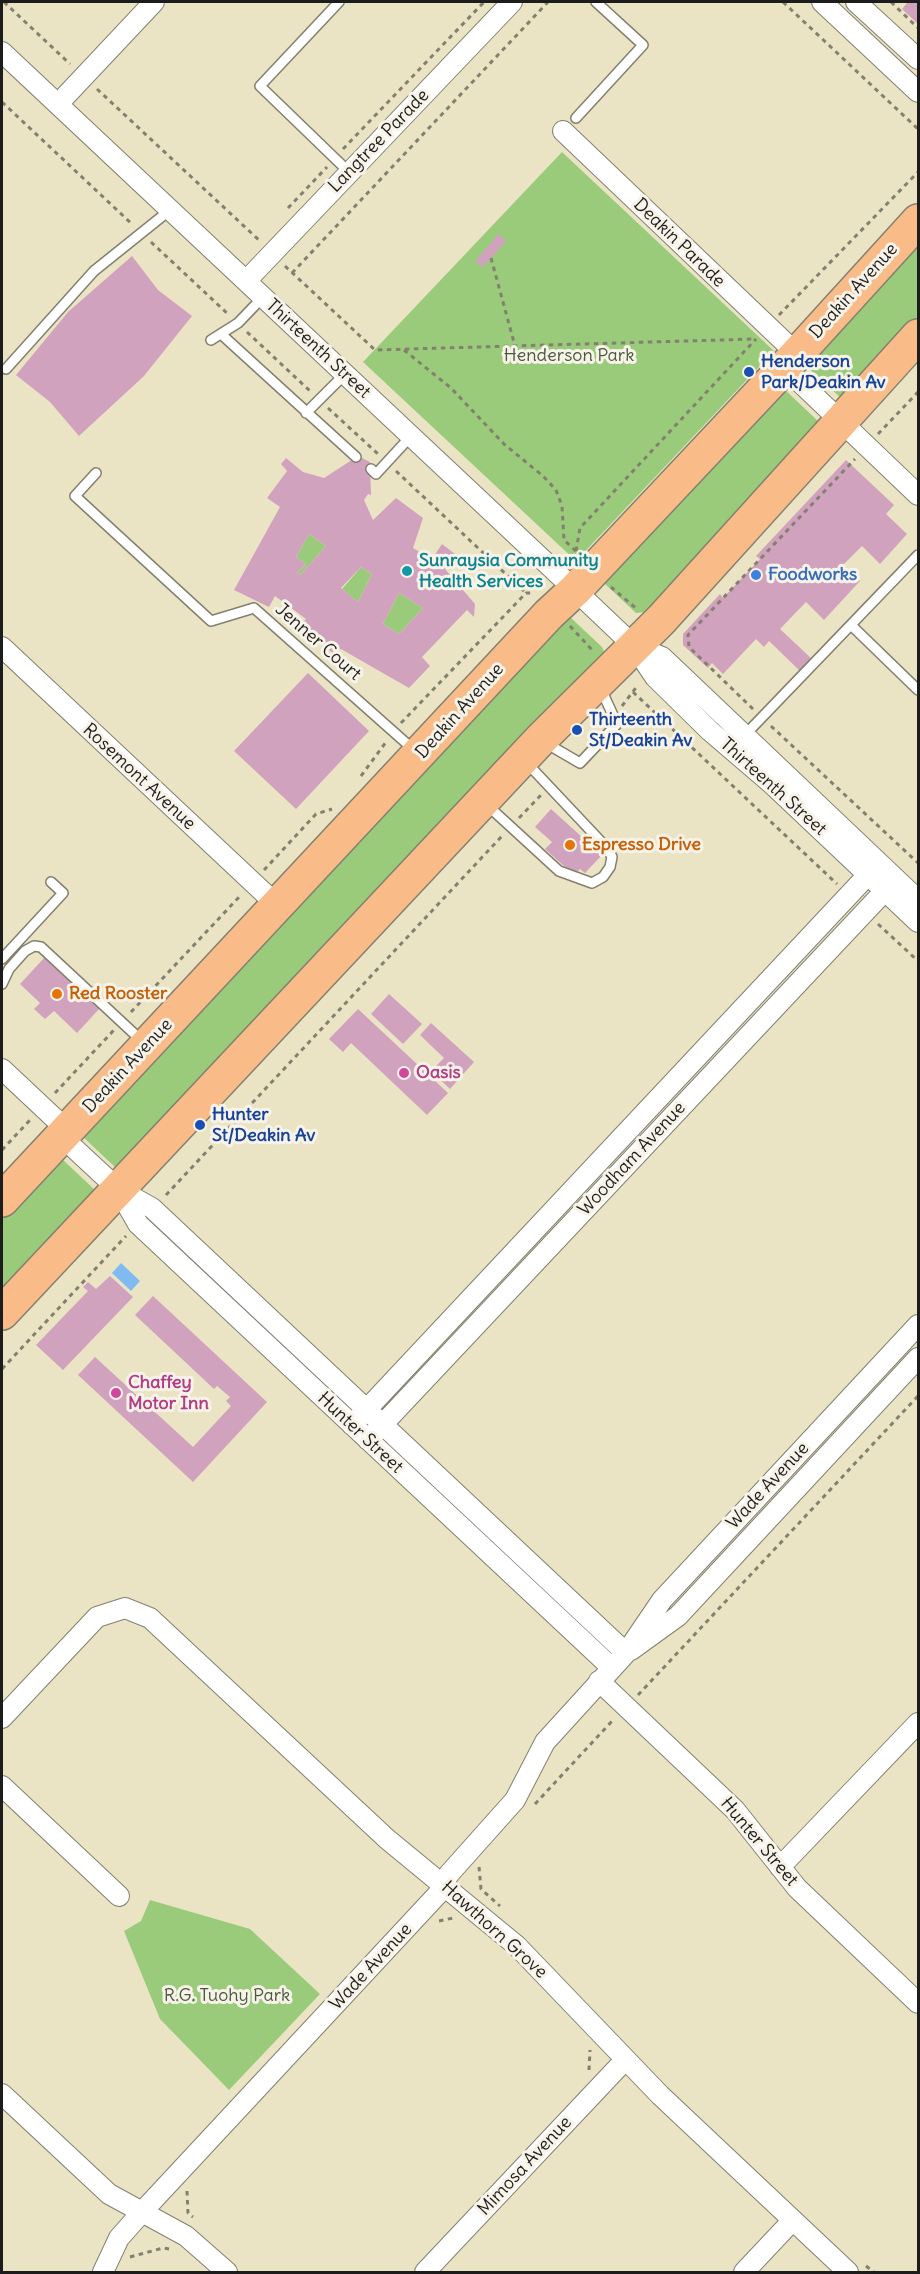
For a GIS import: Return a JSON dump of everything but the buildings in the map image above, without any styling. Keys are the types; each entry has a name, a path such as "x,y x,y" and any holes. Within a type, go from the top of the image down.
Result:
{"highway":[{"name":"Deakin Avenue","path":"2,1200 419,755 560,582 790,361 918,221"},
{"path":"2,1313 531,749 619,683 646,647 841,420 918,336"}],"street":[{"path":"58,104 154,2"},
{"name":"Langtree Parade","path":"246,281 512,2"},
{"path":"822,2 918,92"},
{"path":"856,2 918,59"},
{"name":"Thirteenth Street","path":"2,52 411,436 560,582 662,657 745,735 873,869"},
{"name":"Deakin Parade","path":"569,124 790,361 841,420 863,451 918,495"},
{"name":"Rosemont Avenue","path":"2,647 278,906"},
{"name":"Thirteenth Street","path":"646,647 731,750 891,885 918,922"},
{"name":"Woodham Avenue","path":"352,1425 873,869"},
{"name":"Thirteenth Street","path":"891,885 918,900"},
{"name":"Woodham Avenue","path":"368,1440 891,885"},
{"name":"Hunter Street","path":"2,1069 43,1107 64,1134 118,1189 138,1224 368,1440 606,1674 625,1706 735,1809 797,1888 918,2003"},
{"name":"Hunter Street","path":"118,1189 152,1208 368,1408 626,1653"},
{"name":"Wade Avenue","path":"103,2272 119,2238 142,2212 438,1894 449,1874 515,1800 545,1742 626,1653 662,1600 918,1325"},
{"name":"Wade Avenue","path":"626,1653 678,1616 918,1358"},
{"name":"Hawthorn Grove","path":"2,1718 97,1617 124,1608 150,1618 387,1839 517,1946 625,2060 793,2220 857,2269"},
{"path":"780,1867 918,1723"},
{"path":"2,1786 119,1896"},
{"name":"Mimosa Avenue","path":"425,2272 625,2060"},
{"path":"2,2094 109,2194 186,2236 227,2272"},
{"path":"744,2272 793,2220"}],"lane":[{"path":"339,2 260,86 349,172"},
{"path":"569,124 643,45 596,2"},
{"path":"6,369 94,271 170,210"},
{"path":"211,340 238,323 263,297"},
{"path":"221,334 356,457"},
{"path":"306,413 345,374"},
{"path":"371,470 376,474 411,436"},
{"name":"Jenner Court","path":"96,473 75,496 211,621 254,608 419,755"},
{"path":"731,750 918,555"},
{"path":"852,626 918,690"},
{"path":"531,749 580,763 617,724 614,717 619,683"},
{"path":"482,802 512,826 559,871 592,883 603,877 610,867 612,857 608,848 549,786 531,749"},
{"path":"2,959 63,893 51,882"},
{"path":"2,984 9,969 25,951 34,946 41,947 147,1046"}],"path":[{"path":"4,2 375,350 515,346 762,333"},
{"path":"281,215 484,2"},
{"path":"292,273 548,2"},
{"path":"783,2 918,129"},
{"path":"891,2 918,28"},
{"path":"2,102 387,462 560,582 619,683 849,895"},
{"path":"360,778 394,731 560,582 580,528 762,333 918,172"},
{"path":"258,240 266,231"},
{"path":"491,258 515,346"},
{"path":"404,350 451,388 504,444 543,476 556,490 562,506 564,540 560,582"},
{"path":"918,392 688,635 689,647 918,863"},
{"path":"560,582 604,574 646,647 619,683 614,717"},
{"path":"152,1208 549,786"},
{"path":"2,1150 316,814 340,806"},
{"path":"865,911 918,961"},
{"path":"2,1369 138,1224"},
{"path":"534,1805 625,1706 679,1653 918,1395"},
{"path":"484,1859 478,1872 481,1889 504,1910"},
{"path":"433,1925 446,1918 460,1919"},
{"path":"589,2073 590,2047"},
{"path":"127,2259 163,2248 177,2253 197,2221 188,2213 186,2195 191,2183"},
{"path":"857,2269 873,2272"}],"green space":[{"name":"Henderson Park","path":"562,152 774,351 576,561 363,362"},
{"path":"918,240 918,319 845,399 842,399 805,365"},
{"path":"783,388 819,422 647,612 636,613 604,583"},
{"path":"309,534 326,546 300,575 297,573 306,564 296,557"},
{"path":"361,567 372,574 358,602 342,589"},
{"path":"399,593 423,608 399,634 383,624"},
{"path":"569,616 602,647 605,654 116,1168 82,1136"},
{"path":"61,1158 96,1191 2,1299 2,1215"},
{"name":"R.G. Tuohy Park","path":"150,1900 250,1929 320,1994 229,2090 160,2019 124,1931 141,1921"}],"water":[{"path":"121,1263 140,1281 131,1291 112,1273"}],"place":[{"name":"Henderson Park/Deakin Av","path":"749,372"},
{"name":"Sunraysia Community Health Services","path":"407,571"},
{"name":"Foodworks","path":"756,575"},
{"name":"Thirteenth St/Deakin Av","path":"577,730"},
{"name":"Espresso Drive","path":"570,845"},
{"name":"Red Rooster","path":"57,994"},
{"name":"Oasis","path":"404,1073"},
{"name":"Hunter St/Deakin Av","path":"200,1125"},
{"name":"Chaffey Motor Inn","path":"116,1393"}]}
